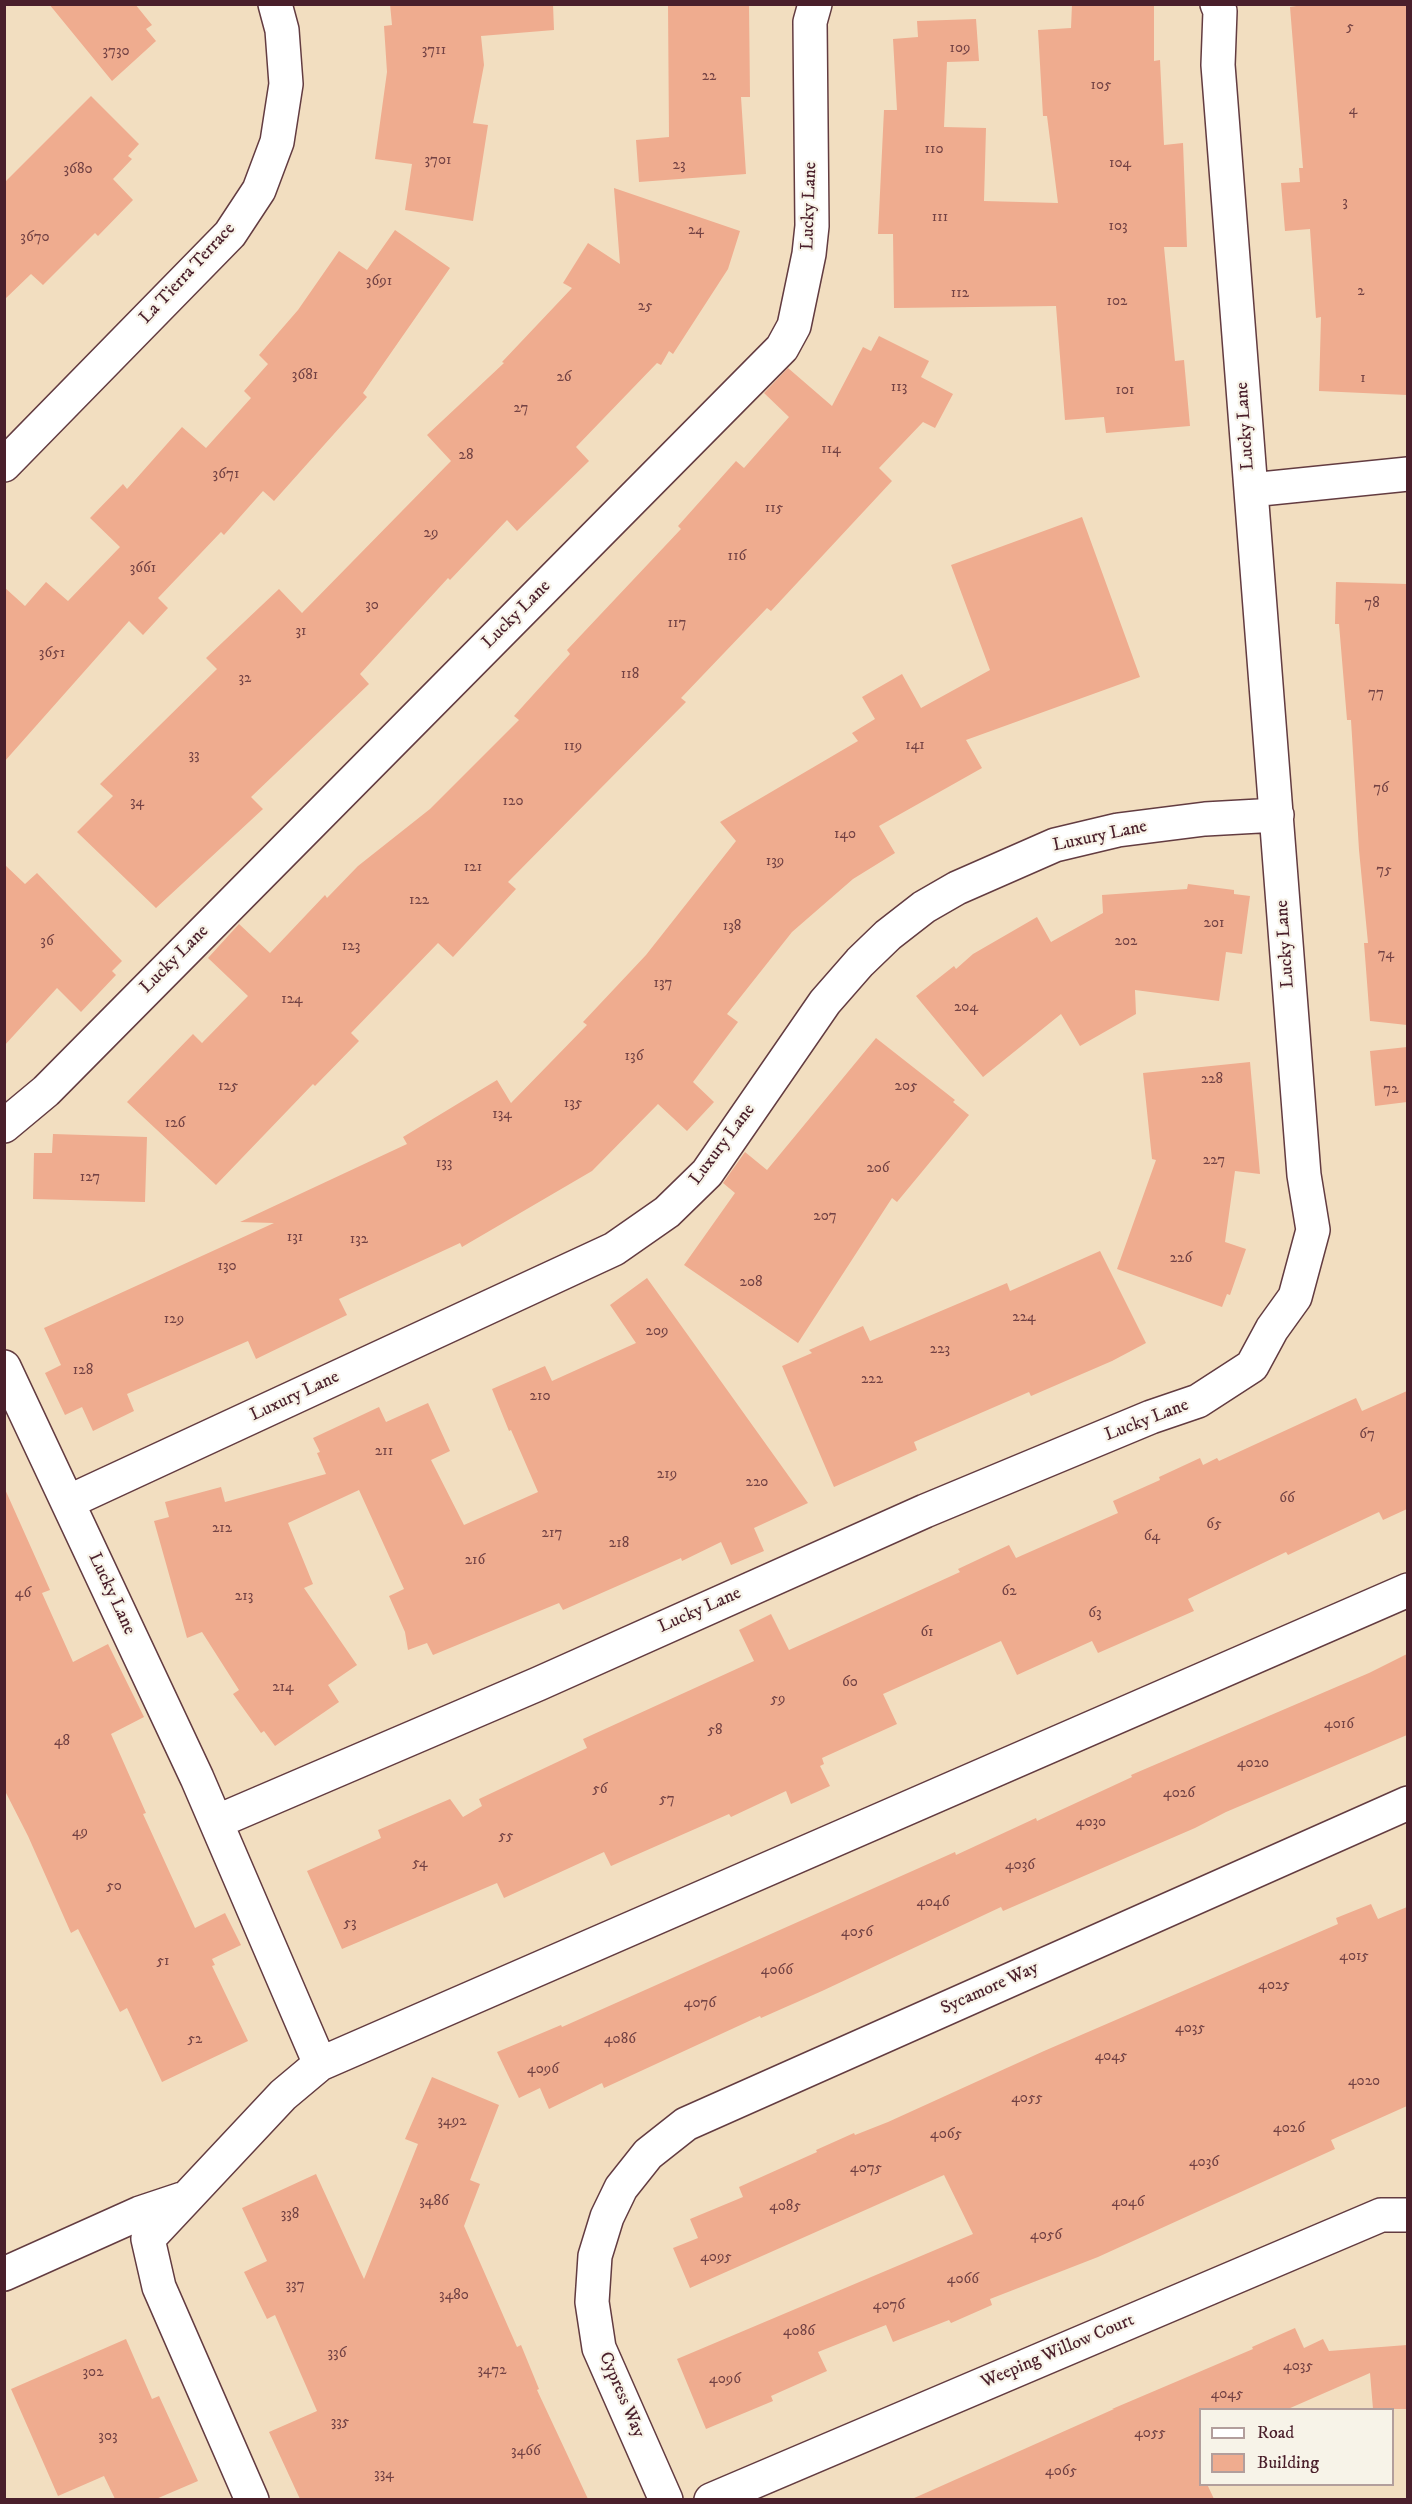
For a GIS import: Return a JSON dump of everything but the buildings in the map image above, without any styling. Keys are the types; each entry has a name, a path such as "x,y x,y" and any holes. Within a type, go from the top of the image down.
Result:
{"street":[{"name":"La Tierra Terrace","path":"4,465 230,234 258,190 277,142 286,84 282,30 275,4"},
{"name":"Lucky Lane","path":"4,1126 55,1082 782,348 794,326 809,254 812,226 810,22 815,4"},
{"name":"Lucky Lane","path":"216,1822 538,1683 925,1511 1151,1417 1198,1401 1252,1366 1272,1329 1295,1298 1313,1230 1304,1174 1218,65 1220,10 1217,4"},
{"name":"Lucky Lane","path":"1251,490 1407,474"},
{"name":"Luxury Lane","path":"68,1502 614,1249 667,1212 706,1173 825,1002 860,962 888,934 924,907 957,888 1055,845 1118,830 1205,819 1277,815"},
{"name":"Lucky Lane","path":"4,1367 216,1822 320,2064"},
{"path":"252,2499 159,2287 148,2239 283,2095 320,2064 1407,1590"},
{"name":"Sycamore Way","path":"607,2217 621,2188 648,2154 686,2124 1407,1803"},
{"path":"4,2274 140,2214 187,2197"},
{"name":"Weeping Willow Court","path":"711,2499 1381,2215 1407,2215"},
{"name":"Cypress Way","path":"607,2217 595,2256 592,2302 599,2348 666,2499"}]}
